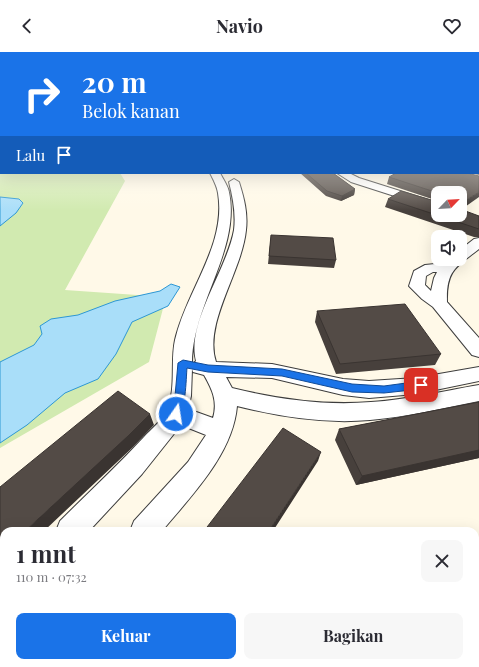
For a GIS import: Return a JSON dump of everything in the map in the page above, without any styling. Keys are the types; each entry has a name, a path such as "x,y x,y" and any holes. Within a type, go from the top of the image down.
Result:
{"street":[{"path":"74,527 136,464 176,414 180,396 184,338 224,229 227,204 225,194 215,174"},
{"path":"147,527 203,463 220,430 226,410 225,395 208,368 204,354 204,336 208,321 237,249 241,230 240,206 235,184 229,174"},
{"path":"344,174 355,180 431,204"},
{"path":"467,252 479,242"},
{"path":"437,266 430,268 420,274 417,286 438,303 479,350"},
{"path":"438,303 439,280 451,266"},
{"path":"183,363 208,368 271,371 292,374 352,388 374,390 421,385 479,374"},
{"path":"225,395 277,407 312,411 356,412 391,409 479,393"},
{"path":"176,414 220,430"}],"green space":[{"path":"0,174 121,174 125,181 65,290 166,297 149,362 0,448"}],"water":[{"path":"0,197 19,199 23,203 16,213 0,226"},
{"path":"171,284 180,287 168,306 132,322 116,354 98,379 65,393 27,425 0,443 0,362 34,345 42,334 40,326 51,319 78,315 115,301 160,291"}],"building":[{"path":"307,174 334,174 355,189 342,196 327,191"},
{"path":"394,174 471,174 479,176 479,192 467,200 467,186 431,186 431,191 389,177"},
{"path":"401,191 431,200 431,213 388,199"},
{"path":"467,212 479,216 479,229 458,222 467,222"},
{"path":"271,235 333,238 336,260 269,256"},
{"path":"405,304 441,354 340,364 317,311"},
{"path":"118,391 150,414 29,527 0,527 0,487"},
{"path":"479,402 479,450 362,476 339,429"},
{"path":"283,428 321,452 272,527 207,527"}],"route":[{"path":"176,414 180,396 183,363 228,370 282,372 352,388 384,390 421,385"}]}
